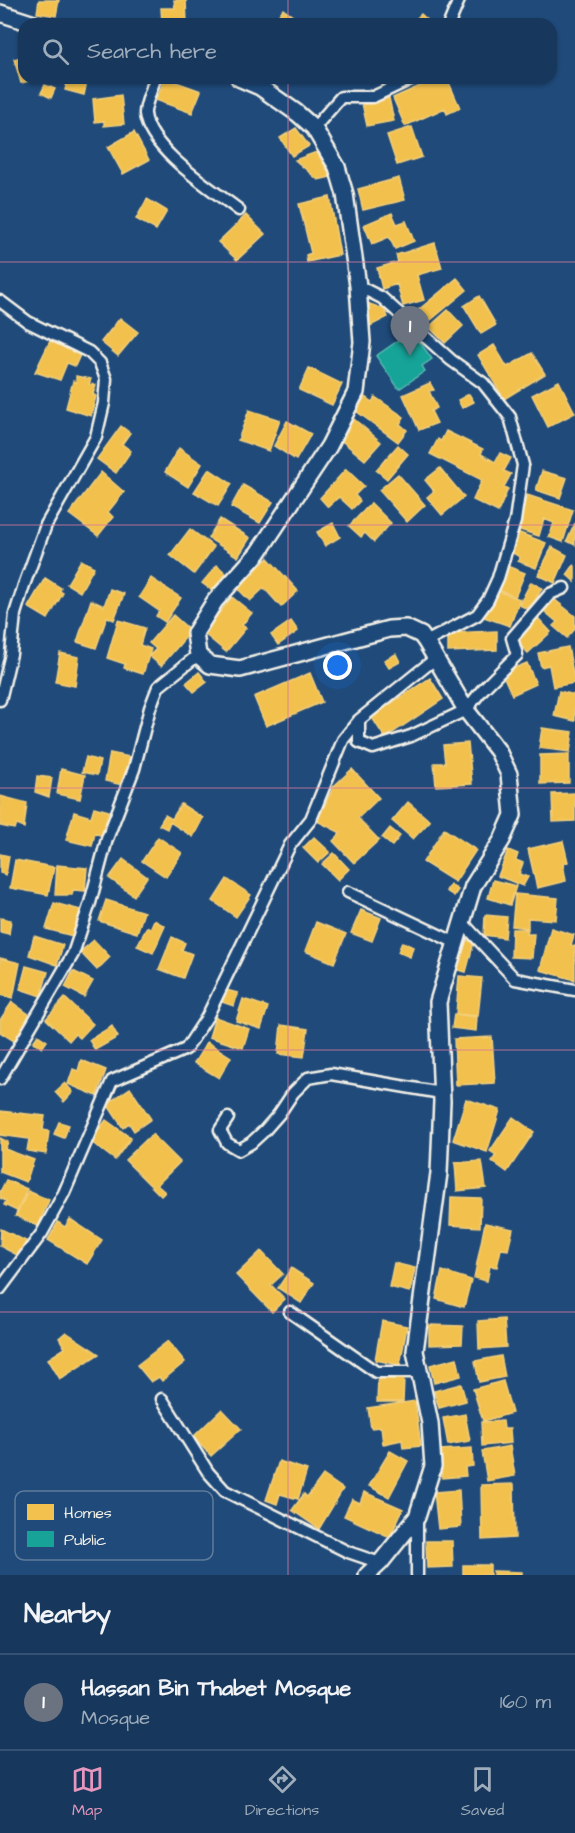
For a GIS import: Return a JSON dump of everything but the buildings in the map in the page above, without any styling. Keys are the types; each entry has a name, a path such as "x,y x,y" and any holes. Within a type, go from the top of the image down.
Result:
{"street":[{"path":"452,18 459,0"},
{"path":"0,13 18,19"},
{"path":"153,84 145,114 157,142 188,172 239,210"},
{"path":"253,84 297,113 314,129 337,167 358,286 362,342 356,392 329,446 258,554 215,601 195,633 198,655 210,665 240,669 389,628 406,628 421,635 426,642 466,710 498,751 509,774 513,815 502,840 473,886 438,1002 441,1093 439,1173 415,1352 430,1423 433,1466 417,1517 417,1575"},
{"path":"314,129 341,97 373,97 400,84"},
{"path":"358,286 382,298 451,360 483,383 510,417 523,465 515,521 498,578 488,600 477,615 426,642"},
{"path":"0,301 28,322 89,352 100,363 106,379 104,403 96,437 46,525 24,585 15,614 11,654 0,700"},
{"path":"359,720 359,742 373,748 411,736 466,710 482,690 517,655 512,638 550,594 564,588"},
{"path":"0,1078 73,954 90,903 107,839 134,769 158,687 198,655"},
{"path":"0,1289 42,1233 64,1193 112,1081 186,1049 207,1017 290,845 311,819 343,740 359,720 436,658"},
{"path":"348,892 456,943"},
{"path":"462,923 515,979 575,990"},
{"path":"228,1118 220,1130 227,1143 239,1150 264,1131 293,1093 308,1078 331,1074 441,1093"},
{"path":"290,1312 376,1372 419,1372"},
{"path":"162,1399 208,1472 225,1491 348,1552 380,1563"},
{"path":"367,1575 380,1563 417,1517"}],"place":[{"name":"Hassan Bin Thabet Mosque","path":"410,356"}]}
